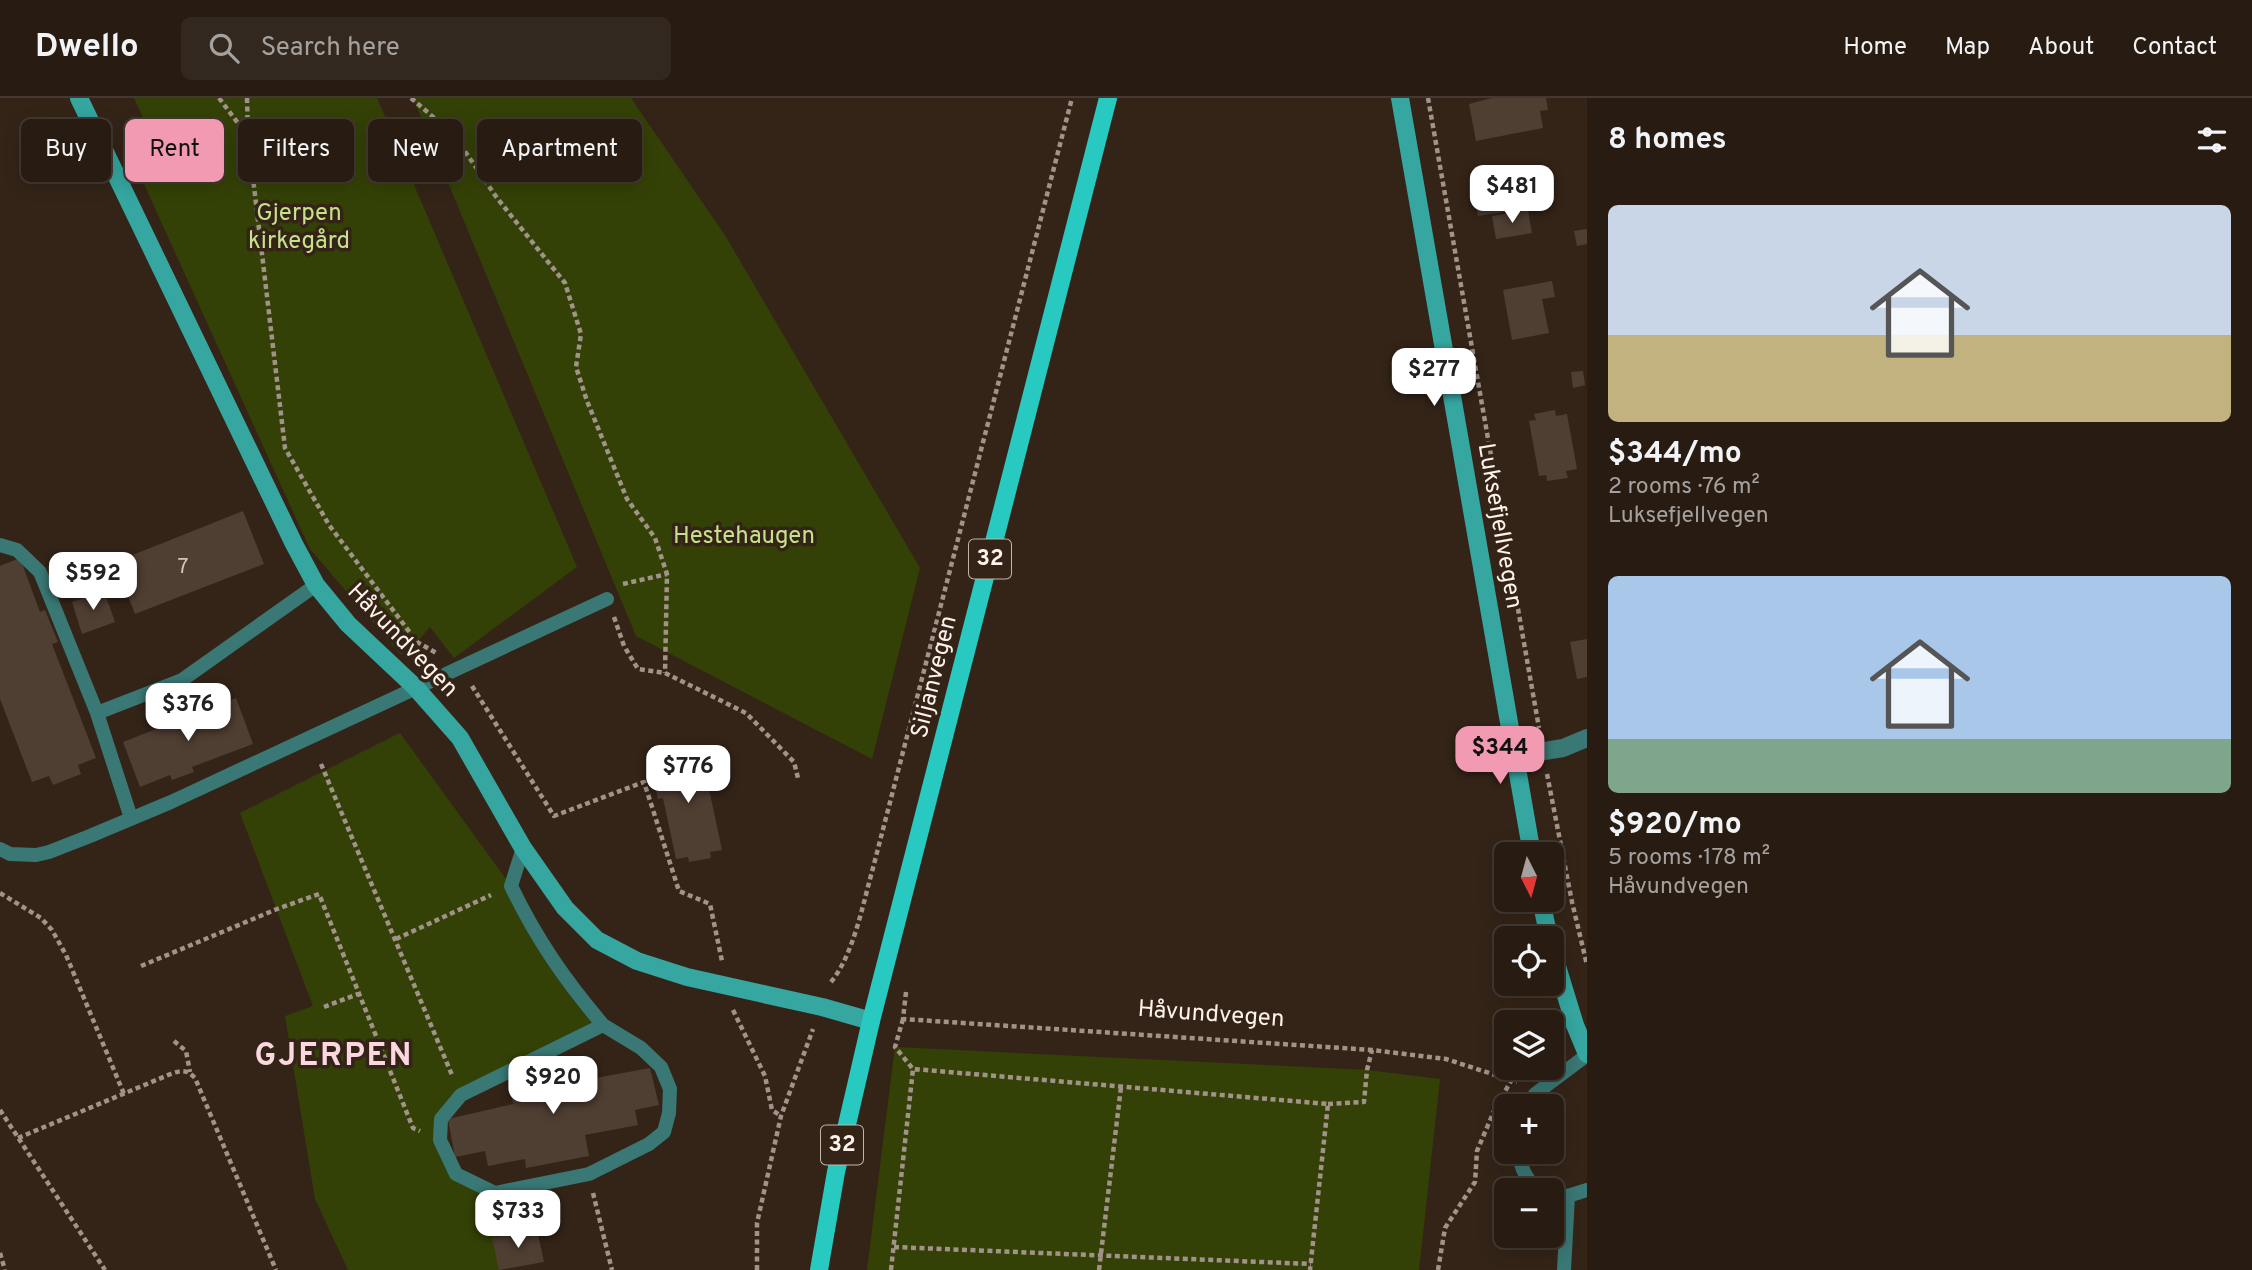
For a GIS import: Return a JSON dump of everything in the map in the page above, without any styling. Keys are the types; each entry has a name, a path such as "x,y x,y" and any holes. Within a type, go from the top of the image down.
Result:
{"main road":[{"name":"Siljanvegen","path":"819,1270 836,1172 871,1021 1108,98"}],"street":[{"name":"Håvundvegen","path":"79,98 316,585 348,624 415,687 460,738 523,848 565,908 597,940 637,961 728,988 822,1007 871,1021"},
{"name":"Luksefjellvegen","path":"1400,98 1530,842"},
{"path":"1514,756 1563,748 1587,738"},
{"path":"1564,989 1587,1054"}],"lane":[{"path":"0,545 17,550 40,572 97,713 131,818"},
{"path":"97,713 182,680 316,585"},
{"path":"0,849 10,853 36,855 49,852 171,802 607,598"},
{"path":"523,848 511,886 528,921 568,984 603,1025 641,1048 661,1067 670,1089 669,1113 664,1132 649,1144 589,1174 495,1193 456,1174 440,1140 441,1119 461,1095 603,1025"},
{"path":"1538,1094 1587,1054"},
{"path":"1564,1196 1587,1190"},
{"path":"1564,1270 1568,1196"}],"path":[{"path":"219,98 238,122"},
{"path":"411,98 453,134 497,198 565,284 581,334 576,367 587,401 627,499 655,538 667,574 665,673"},
{"path":"831,982 841,970 873,868 1072,98"},
{"path":"1428,98 1543,751 1587,965"},
{"path":"248,119 249,99"},
{"path":"254,182 285,448 329,525 417,642 460,668 554,816 644,782 679,891 710,904 730,1004 765,1076 772,1110 780,1116"},
{"path":"667,574 613,586 607,598 624,646 638,669 665,673 746,713 794,762 797,778"},
{"path":"321,764 461,1095"},
{"path":"397,939 511,886"},
{"path":"0,893 41,918 52,930 66,955 124,1095"},
{"path":"141,966 319,894 413,1128 440,1140"},
{"path":"891,1270 913,1069 895,1047 903,1019 906,992"},
{"path":"324,1007 358,994"},
{"name":"Håvundvegen","path":"903,1019 1372,1050 1446,1059 1494,1074"},
{"path":"757,1270 757,1223 780,1116 813,1028"},
{"path":"174,1041 186,1051 190,1073"},
{"path":"913,1069 1328,1104 1364,1102 1372,1050"},
{"path":"18,1138 173,1073 183,1070 190,1073 195,1078 276,1270"},
{"path":"1438,1270 1445,1227 1475,1182 1477,1151 1494,1111 1511,1080"},
{"name":"Håvundvegen","path":"1513,1080 1526,1094"},
{"path":"1099,1270 1121,1087"},
{"path":"894,1247 1311,1267 1328,1104"},
{"path":"0,1110 105,1270"},
{"path":"589,1174 612,1270"},
{"path":"0,1253 5,1270"}],"green space":[{"name":"Gjerpen kirkegård","path":"134,98 377,98 386,119 368,119 368,182 413,182 577,567 454,658 430,627 401,655 310,549 143,182 224,182 224,119 144,119"},
{"name":"Hestehaugen","path":"413,98 631,98 726,237 920,568 872,759 636,636 448,182 463,182 463,119 422,119"},
{"path":"400,733 511,886 603,1025 461,1095 440,1140 456,1174 495,1193 500,1270 348,1270 315,1199 285,1016 313,1006 240,813"},
{"path":"895,1047 1367,1070 1440,1079 1419,1270 867,1270"}],"building":[{"path":"1492,98 1546,98 1548,110 1540,111 1543,128 1476,141 1469,104"},
{"path":"1530,165 1533,184 1525,185 1530,208 1478,216 1470,175"},
{"path":"1528,210 1532,233 1496,239 1492,216"},
{"path":"1587,229 1587,244 1577,246 1574,231"},
{"path":"1552,281 1555,297 1542,299 1549,333 1512,340 1503,290"},
{"path":"1583,371 1585,385 1573,388 1571,372"},
{"path":"1555,410 1556,416 1567,414 1577,469 1566,471 1568,478 1547,481 1546,475 1539,476 1529,421 1536,420 1534,414"},
{"path":"243,511 264,564 135,614 115,562"},
{"path":"20,558 40,612 45,610 58,642 52,644 96,758 78,765 81,774 53,785 49,776 32,782 0,699 0,566"},
{"path":"104,591 115,622 82,634 72,602"},
{"path":"1587,639 1587,677 1577,679 1570,642"},
{"path":"236,698 253,744 192,767 194,772 172,780 170,775 140,787 123,742"},
{"path":"706,751 714,787 709,789 722,850 710,852 711,858 689,862 688,857 676,859 663,798 658,799 650,763"},
{"path":"570,1063 574,1082 650,1068 659,1105 635,1110 638,1125 585,1135 589,1156 526,1168 525,1159 488,1166 485,1151 455,1157 448,1119 513,1104 508,1080 517,1078 516,1073"},
{"path":"537,1229 544,1262 499,1270 492,1238"}],"district":[{"name":"GJERPEN","path":"334,1057"}]}
